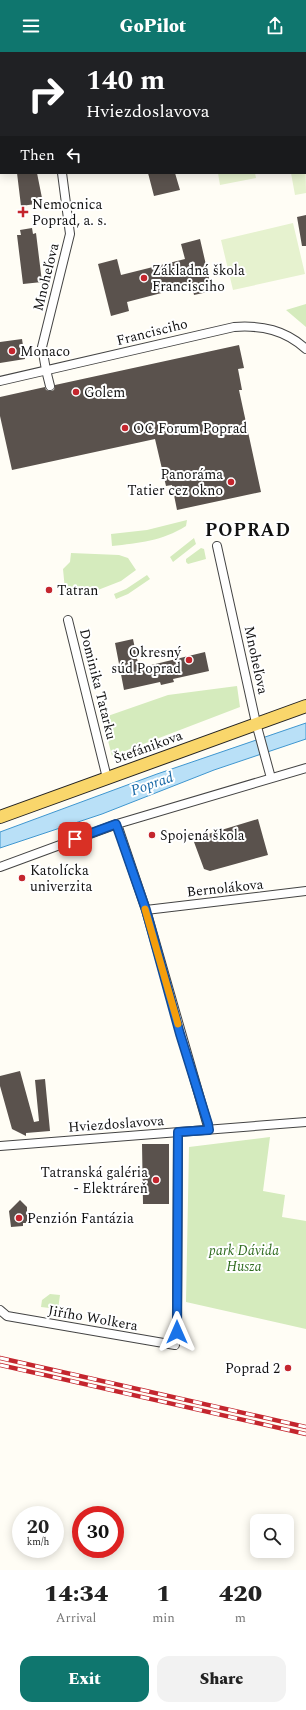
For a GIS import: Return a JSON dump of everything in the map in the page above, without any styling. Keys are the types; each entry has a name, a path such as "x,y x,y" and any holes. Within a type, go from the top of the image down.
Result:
{"main road":[{"name":"Štefánikova","path":"0,817 107,778 258,729 306,706"}],"street":[{"name":"Mnoheľova","path":"50,386 42,347 70,234 62,174"},
{"name":"Francisciho","path":"0,381 200,334 245,326 280,331 306,349"},
{"name":"Mnoheľova","path":"216,546 258,729 271,778"},
{"name":"Dominika Tatarku","path":"68,620 107,778"},
{"path":"0,866 116,824 306,768"},
{"path":"116,824 146,910 209,1130"},
{"name":"Bernolákova","path":"146,910 306,891"},
{"name":"Hviezdoslavova","path":"0,1146 306,1122"},
{"name":"Jiřího Wolkera","path":"3,1313 175,1345 177,1317 178,1132"}],"green space":[{"path":"218,174 255,174 256,178 220,185"},
{"path":"291,174 306,174 306,193 295,195"},
{"path":"293,223 305,274 233,290 221,240"},
{"path":"306,304 306,327 286,310"},
{"path":"187,520 186,526 168,535 141,542 112,546 111,534 147,530"},
{"path":"194,538 196,544 173,562 170,557"},
{"path":"201,548 204,549 206,559 188,564 186,559"},
{"path":"71,553 119,555 128,558 136,570 121,581 80,597 65,590 63,569 70,562"},
{"path":"147,575 150,579 128,594 116,599 114,594 126,589"},
{"path":"237,686 240,707 112,756 102,718 168,695"},
{"name":"park Dávida Husza","path":"270,1137 263,1191 285,1195 282,1217 306,1221 306,1329 186,1302 189,1147"},
{"path":"50,1294 60,1295 58,1309 41,1307 42,1300"}],"water":[{"name":"Poprad","path":"306,723 306,739 214,770 102,814 0,848 0,832 157,774"}],"building":[{"path":"17,174 37,174 43,203 21,206"},
{"path":"148,174 175,174 180,190 154,196"},
{"path":"306,215 306,246 302,246 297,217"},
{"path":"32,228 33,234 36,233 42,282 23,284 17,235 21,235 20,230"},
{"name":"Základná škola Francisciho","path":"200,239 212,291 194,295 192,285 127,302 129,311 111,316 98,264 117,259 121,275 185,259 181,244"},
{"name":"Monaco","path":"22,339 25,359 0,363 0,342"},
{"name":"OC Forum Poprad","path":"239,345 244,368 238,369 242,390 239,390 261,492 177,510 172,485 166,486 155,439 12,470 0,416 0,397 45,387 46,390 51,391 54,390 55,385"},
{"name":"Okresný súd Poprad","path":"133,639 139,668 205,652 209,671 173,679 174,682 161,685 160,682 124,690 115,643"},
{"path":"258,819 268,855 210,871 204,869 194,842 195,838"},
{"path":"20,1071 34,1122 39,1121 35,1080 45,1079 50,1131 26,1133 26,1136 12,1129 0,1086 0,1076"},
{"name":"Tatranská galéria - Elektráreň","path":"142,1144 169,1144 169,1204 143,1204"},
{"name":"Penzión Fantázia","path":"20,1200 27,1207 27,1223 23,1223 23,1226 11,1227 9,1211"}],"railway":[{"path":"0,1358 306,1427"},
{"path":"0,1365 306,1434"}],"slow traffic":[{"path":"145,909 178,1024"}],"place":[{"name":"Nemocnica Poprad, a. s.","path":"23,212"},
{"name":"Základná škola Francisciho","path":"144,278"},
{"name":"Monaco","path":"12,351"},
{"name":"Golem","path":"76,392"},
{"name":"OC Forum Poprad","path":"125,428"},
{"name":"Panoráma Tatier cez okno","path":"231,482"},
{"name":"Tatran","path":"49,590"},
{"name":"Okresný súd Poprad","path":"189,660"},
{"name":"Spojená škola","path":"152,835"},
{"name":"Katolícka univerzita","path":"22,878"},
{"name":"Tatranská galéria - Elektráreň","path":"156,1180"},
{"name":"Penzión Fantázia","path":"19,1218"},
{"name":"Poprad 2","path":"288,1368"}],"district":[{"name":"POPRAD","path":"248,530"}],"route":[{"path":"75,839 116,824 146,910 180,1034 208,1124 209,1130 178,1132 177,1332"}]}
